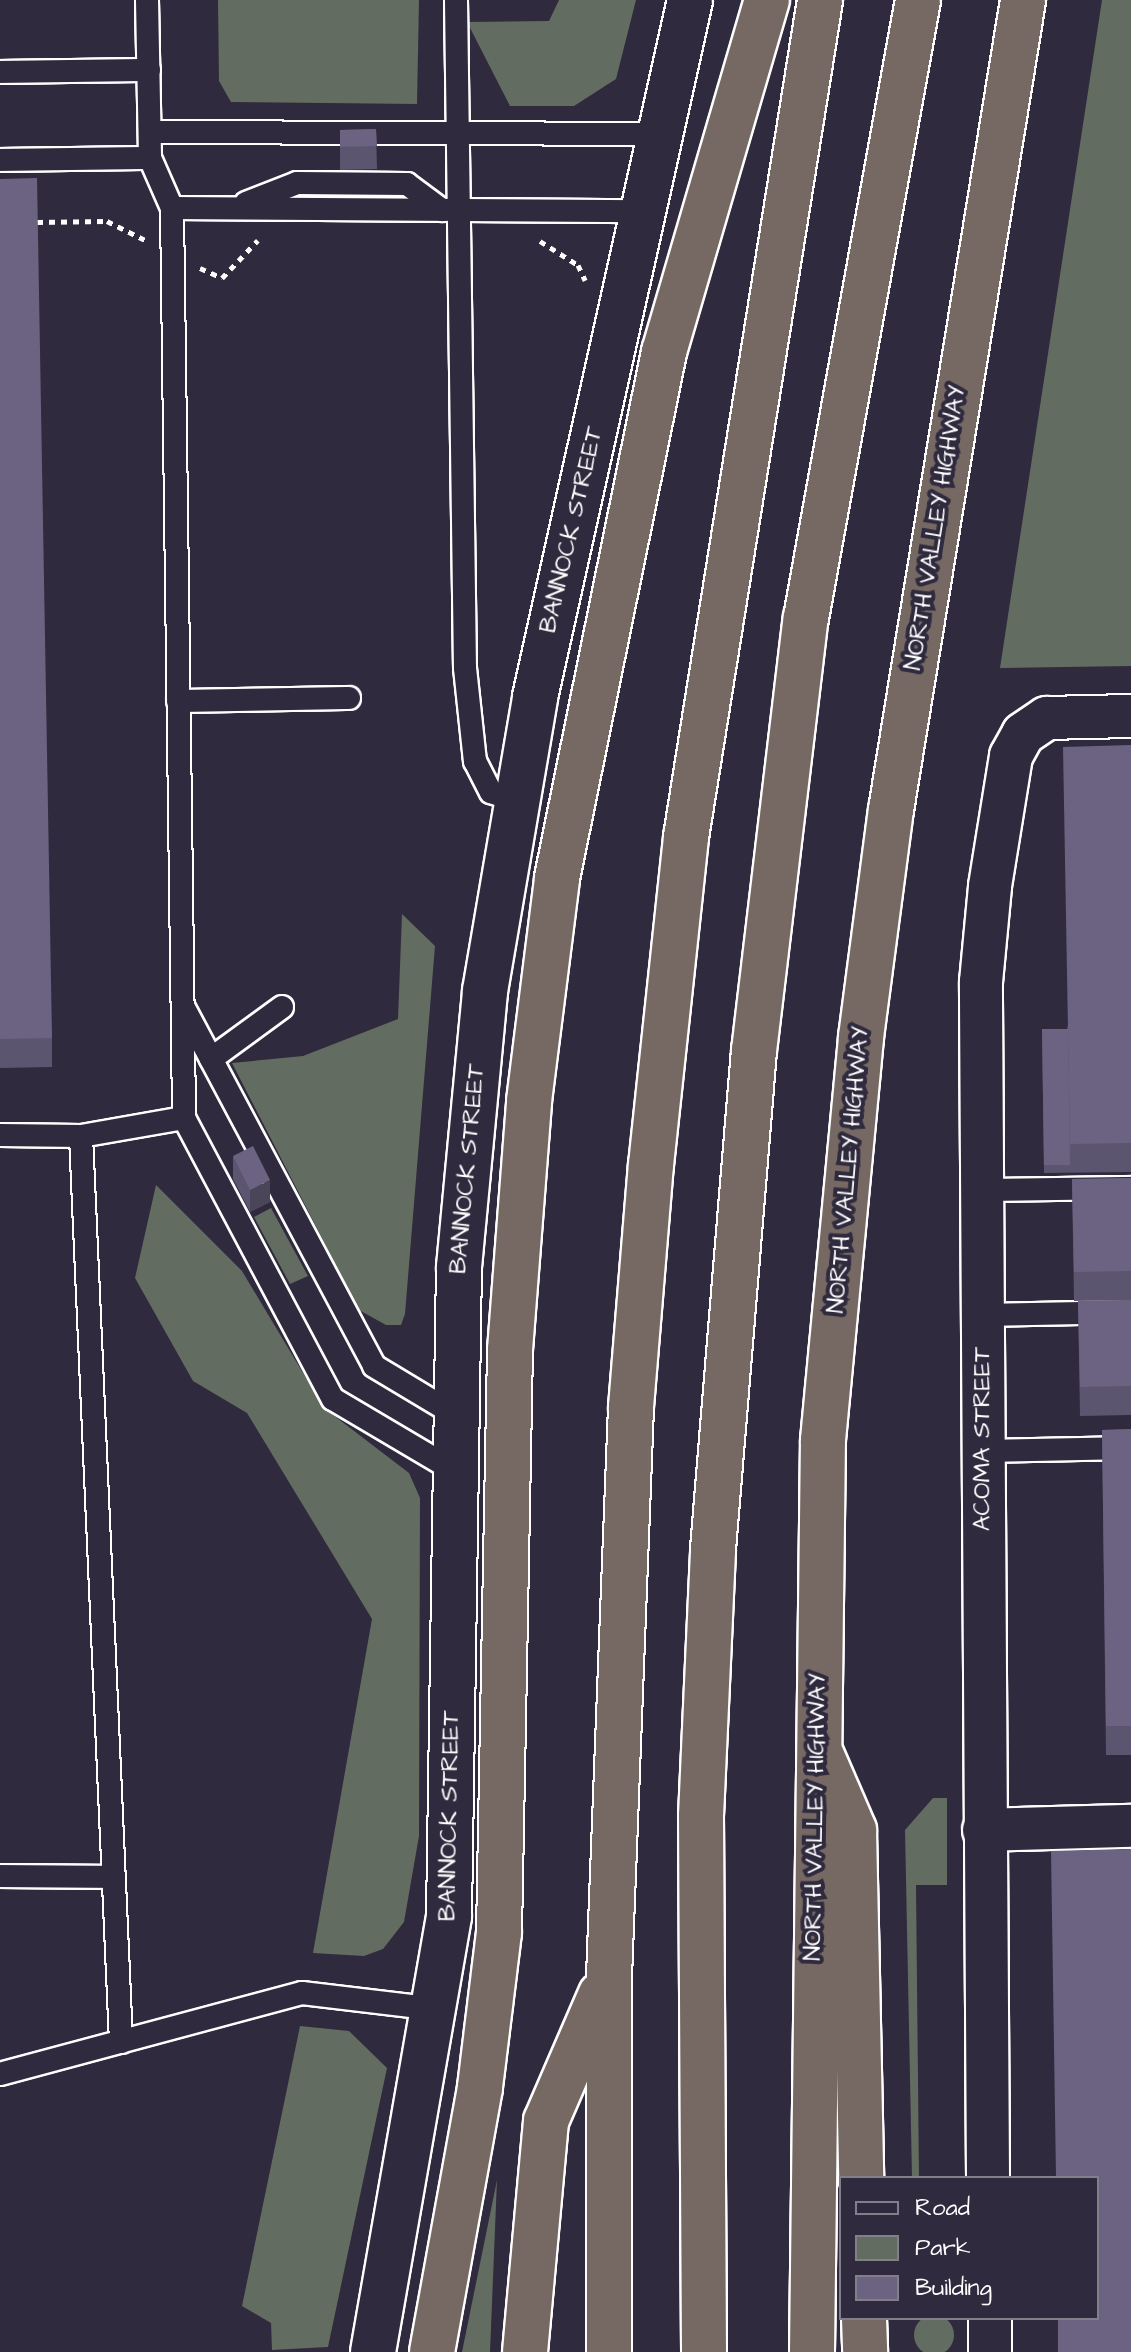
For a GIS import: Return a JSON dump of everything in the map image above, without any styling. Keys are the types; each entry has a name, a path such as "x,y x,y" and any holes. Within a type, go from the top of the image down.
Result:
{"highway":[{"path":"432,2352 480,2087 499,1933 510,1336 557,878 664,352 767,0"},
{"path":"609,2352 609,1977 631,1407 686,837 820,0"},
{"path":"704,2352 701,1816 713,1549 754,1051 806,618 918,0"},
{"name":"NORTH VALLEY HIGHWAY","path":"812,2352 816,1743 823,1440 861,1037 1023,0"},
{"path":"816,1743 854,1830 861,2176"},
{"path":"525,2352 546,2121 609,1977"},
{"path":"864,2320 865,2352"}],"street":[{"name":"BANNOCK STREET","path":"373,2352 436,2009 452,1857 454,1414 475,1075 516,801 690,0"},
{"name":"ACOMA STREET","path":"988,2176 981,982 990,886 1011,756 1023,734 1047,718 1131,716"},
{"path":"984,1830 1131,1826"},
{"path":"990,2320 990,2352"}],"lane":[{"path":"147,0 150,158 172,208 184,1118 333,1399 453,1470"},
{"path":"456,0 460,133 452,210 465,668 475,761 491,792 516,801"},
{"path":"0,72 149,70"},
{"path":"150,132 660,134"},
{"path":"0,160 150,158"},
{"path":"172,208 643,211"},
{"path":"178,701 349,698"},
{"path":"182,1005 374,1366 454,1414"},
{"path":"211,1059 282,1007"},
{"path":"0,1135 81,1136 184,1118"},
{"path":"81,1136 121,2042"},
{"path":"982,1190 1131,1188"},
{"path":"982,1315 1131,1312"},
{"path":"983,1451 1131,1448"},
{"path":"0,1876 112,1877"},
{"path":"0,2074 302,1993 436,2009"}],"green space":[{"path":"218,0 419,0 417,104 231,102 219,81"},
{"path":"559,0 636,0 616,79 574,106 510,106 467,22 549,21"},
{"path":"1102,0 1131,0 1131,666 1000,668"},
{"path":"402,914 435,946 405,1314 401,1325 386,1325 359,1310 232,1063 303,1056 398,1019"},
{"path":"156,1185 242,1271 324,1408 409,1473 420,1498 419,1836 404,1922 383,1949 364,1956 313,1953 372,1619 247,1413 193,1381 135,1278"},
{"path":"271,1208 308,1276 290,1284 254,1217"},
{"path":"933,1798 947,1798 947,1885 916,1885 919,2176 912,2176 905,1830"},
{"path":"300,2026 349,2031 387,2068 328,2347 272,2350 271,2323 242,2306"},
{"path":"497,2180 490,2352 462,2352"},
{"path":"922,2320 946,2320 952,2327 952,2343 942,2353 926,2353 916,2343 914,2335"}],"building":[{"path":"376,129 377,146 340,147 340,130"},
{"path":"37,178 52,1038 0,1039 0,179"},
{"path":"1131,745 1131,1143 1070,1144 1063,747"},
{"path":"1042,1029 1068,1029 1070,1165 1044,1165"},
{"path":"253,1146 270,1180 250,1190 233,1156"},
{"path":"1131,1178 1131,1271 1074,1272 1072,1179"},
{"path":"1131,1300 1131,1386 1080,1387 1078,1301"},
{"path":"1131,1429 1131,1726 1106,1726 1102,1430"},
{"path":"1131,1849 1131,2352 1058,2352 1058,2320 1099,2320 1099,2176 1056,2176 1051,1851"}]}
